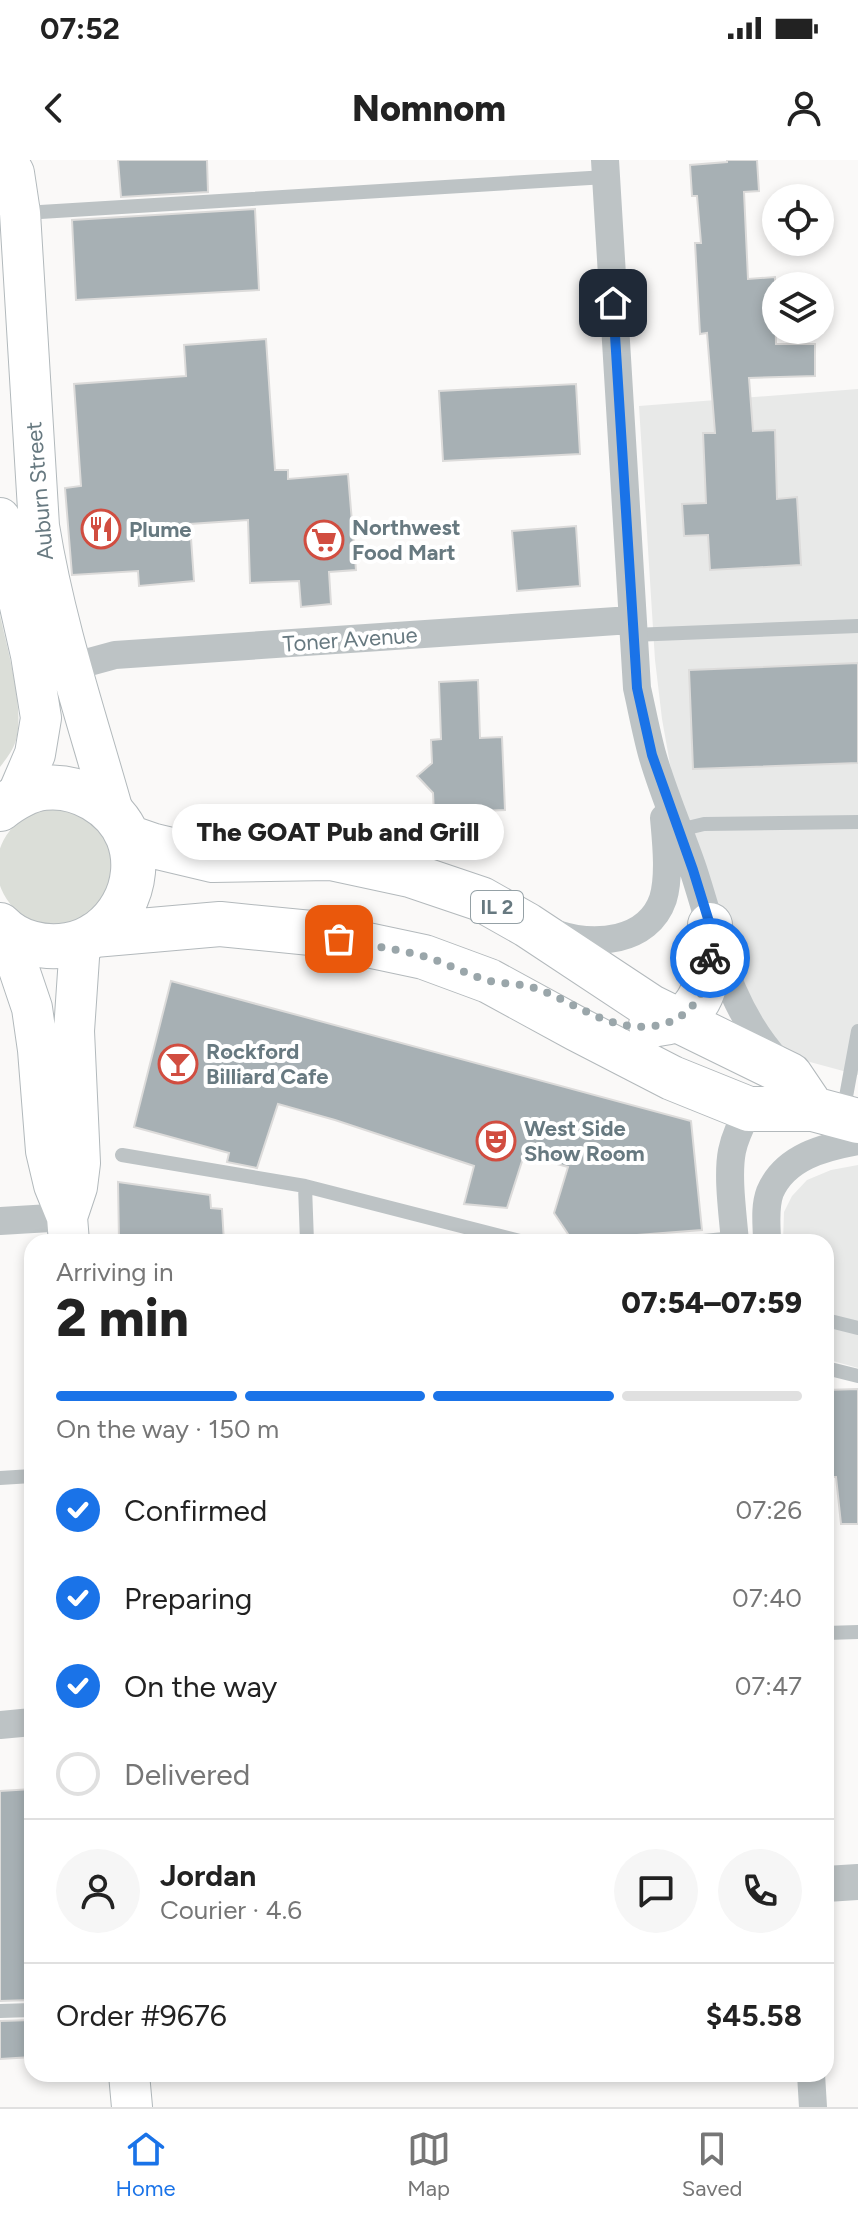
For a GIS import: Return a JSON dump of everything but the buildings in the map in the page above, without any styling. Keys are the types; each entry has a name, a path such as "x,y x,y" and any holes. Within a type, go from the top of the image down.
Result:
{"main road":[{"name":"Auburn Street","path":"7,160 14,173 20,213 39,526 47,573 71,667 121,826"},
{"name":"Auburn Street","path":"0,518 31,655 41,718 35,754 9,802"},
{"path":"9,802 43,788 70,788 94,798 121,826 134,862 131,888 120,912 103,931 87,939"},
{"name":"IL 2","path":"121,826 154,846 213,860 331,858 410,875 481,899 527,925 651,1007 832,1113"},
{"path":"3,928 29,943 55,947 87,939 220,924 311,933 424,957 489,981 672,1078 749,1109 832,1113"},
{"path":"489,981 527,986 611,1022 630,1026 677,1020 694,1006 704,985 710,962 710,925"},
{"path":"3,928 32,1008 46,1151 68,1230"},
{"path":"68,1230 80,1163 74,1031 87,939"},
{"path":"130,2082 132,2107"}],"street":[{"path":"606,168 632,627 637,688 652,755 716,948 744,1016 765,1048 832,1113 829,1146 811,1153 777,1179 769,1194 767,1234"},
{"name":"Toner Avenue","path":"71,667 115,655 632,627"},
{"path":"527,925 575,940 593,941 619,938 638,931 653,916 663,898 667,858 661,781"},
{"path":"734,1234 731,1153 736,1134 749,1109"},
{"path":"0,1221 68,1230"},
{"path":"0,1725 24,1723"},
{"path":"834,1884 858,1882"},
{"path":"811,2082 813,2107"}],"lane":[{"path":"20,213 606,168"},
{"path":"632,627 858,626"},
{"path":"679,830 704,824 858,822"},
{"path":"832,1113 858,1031"},
{"path":"122,1155 305,1186 493,1234"},
{"path":"305,1186 307,1234"},
{"path":"834,1322 858,1328"},
{"path":"834,1370 858,1376"},
{"path":"0,1478 24,1476"},
{"path":"834,1633 858,1632"},
{"path":"0,2011 24,2010"}],"shaded area":[{"path":"858,389 858,1075 810,1062 782,1047 744,997 672,775 662,719 655,660 639,406"},
{"path":"0,615 14,678 18,727 16,740 0,767"},
{"path":"44,810 66,810 87,818 104,835 112,856 112,878 104,899 87,916 66,924 44,924 23,916 6,899 -1,882 -1,852 6,835 23,818"},
{"path":"858,1165 858,1368 834,1361 834,1234 783,1234 784,1212 792,1196 807,1180 831,1170"}],"way so far":[{"path":"339,939 424,957 489,981 527,986 611,1022 630,1026 677,1020 694,1006 704,985 710,958"}],"place":[{"name":"Plume","path":"101,529"},
{"name":"Northwest Food Mart","path":"324,540"},
{"name":"The GOAT Pub and Grill","path":"339,939"},
{"name":"Rockford Billiard Cafe","path":"178,1064"},
{"name":"West Side Show Room","path":"496,1141"}],"route":[{"path":"613,303 637,688 652,755 710,925 710,958"}]}
